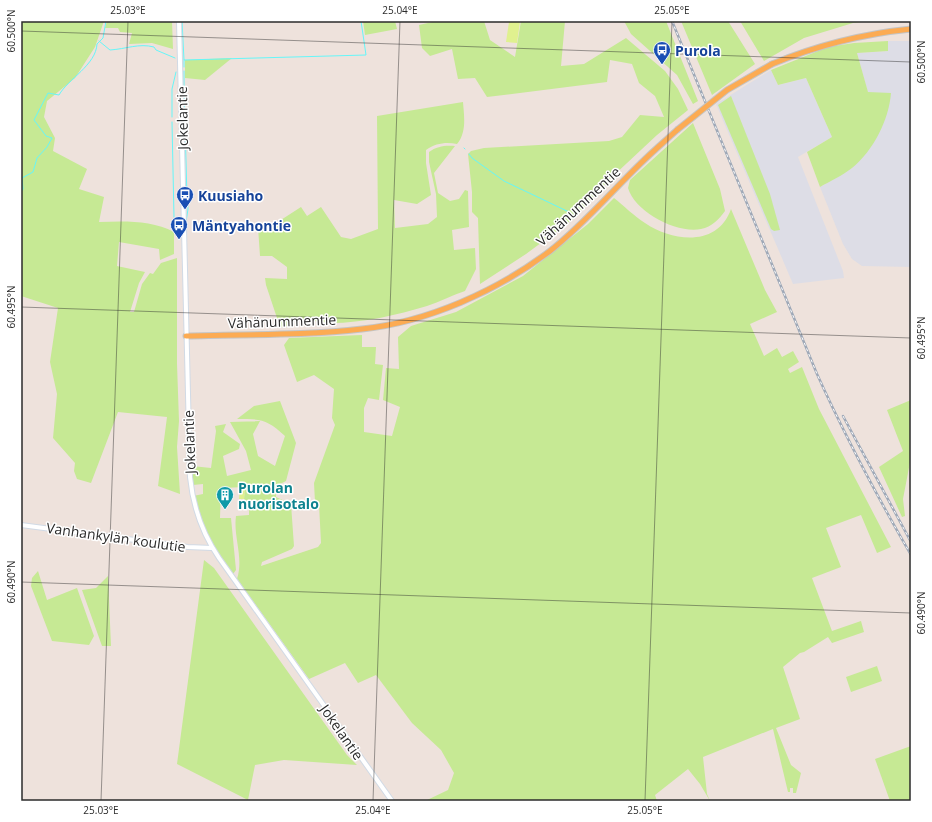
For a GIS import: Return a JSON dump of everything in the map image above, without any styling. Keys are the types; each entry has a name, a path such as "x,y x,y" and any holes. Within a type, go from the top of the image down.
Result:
{"main road":[{"name":"Vähänummentie","path":"186,336 292,334 363,329 405,320 460,303 499,285 551,250 577,228 641,162 677,130 727,90 772,64 815,47 846,39 911,29"}],"street":[{"name":"Jokelantie","path":"179,21 186,336 192,498 201,526 212,548 392,801"},
{"name":"Vanhankylän koulutie","path":"21,525 188,547 212,548"}],"shaded area":[{"path":"888,41 911,41 911,267 862,266 852,259 843,244 820,187 852,168 868,93 857,53 888,51"},
{"path":"771,70 778,85 806,78 832,137 798,157 843,271 844,278 793,284 716,104"}],"green space":[{"path":"21,21 104,21 95,47 75,78 47,101 44,117 55,138 53,151 87,169 79,189 104,197 99,222 147,223 157,225 174,232 174,254 160,260 159,249 119,242 117,266 145,272 139,283 130,312 134,312 142,284 150,273 153,274 161,263 177,258 177,364 179,421 177,447 180,494 158,486 167,417 118,412 91,483 77,479 74,471 75,463 53,438 57,394 50,362 58,308 21,296"},
{"path":"107,21 172,21 173,49 152,43 129,44 132,33 120,32 118,28 105,28"},
{"path":"363,21 395,21 397,29 365,35"},
{"path":"437,21 484,21 490,40 515,57 521,21 565,21 561,66 584,64 626,38 665,71 678,89 688,110 657,135 611,178 572,220 526,254 480,284 478,218 472,212 472,192 468,154 471,151 484,148 609,141 622,137 640,115 664,117 655,96 639,83 632,64 610,60 607,82 487,97 475,78 458,79 452,49 430,56 422,48 419,25"},
{"path":"624,21 666,21 698,101 693,104 677,75 631,34"},
{"path":"681,21 728,21 755,64 712,95"},
{"path":"740,21 869,21 853,23 804,38 764,61"},
{"path":"509,22 520,22 517,43 506,42"},
{"path":"888,41 888,51 857,53 868,92 891,93 887,114 879,134 860,161 840,176 820,187 807,152 832,137 806,78 778,85 771,70 828,47 854,43"},
{"path":"232,58 205,80 185,78 185,60"},
{"path":"731,96 770,194 780,230 774,231 771,229 718,105"},
{"path":"463,102 464,129 457,144 441,144 426,150 426,163 431,195 417,204 394,200 395,228 428,224 437,217 436,194 429,162 429,152 442,146 455,146 434,173 438,193 450,201 459,199 465,190 468,191 469,227 452,230 454,250 475,248 476,269 465,291 427,306 380,318 343,323 296,320 287,326 280,327 265,278 287,279 287,267 272,256 260,256 258,227 270,227 301,207 307,216 321,207 341,237 351,239 378,229 377,116"},
{"path":"693,123 720,189 725,211 712,225 701,229 691,230 669,225 648,213 632,197 628,188 630,180"},
{"path":"614,198 645,223 668,234 681,237 705,235 716,230 725,221 731,209 765,290 777,312 750,324 764,356 777,348 782,357 793,351 799,362 788,369 790,373 802,367 819,409 891,547 877,553 861,515 826,528 841,567 812,578 832,631 861,621 864,632 832,643 828,637 800,653 783,667 800,719 776,728 791,765 801,773 796,793 793,793 793,788 790,788 790,792 788,792 773,729 703,757 707,794 710,801 700,784 688,769 655,795 657,801 425,801 448,790 454,773 441,750 412,723 376,675 358,683 345,663 309,679 237,579 239,571 239,555 235,524 236,516 249,515 249,505 244,499 245,487 221,488 220,518 231,518 236,570 233,574 214,549 200,519 193,496 203,494 203,484 193,485 192,466 211,468 216,431 215,426 226,424 223,432 240,444 239,449 223,456 227,476 251,470 246,451 230,422 260,421 253,434 258,456 275,466 285,436 273,426 263,421 237,419 254,406 280,401 296,443 286,481 276,486 276,497 291,504 294,546 292,549 262,562 261,566 318,547 321,543 319,504 315,502 314,483 335,425 332,418 334,389 314,375 297,382 284,345 289,338 362,335 362,347 376,347 375,364 383,365 379,400 368,398 364,408 364,432 392,436 400,407 383,400 386,368 399,369 398,337 411,326 456,312 523,276 588,224"},
{"path":"911,400 911,457 903,499 905,516 902,517 879,467 903,451 887,410"},
{"path":"240,487 245,487 244,499 239,499"},
{"path":"204,560 214,568 347,755 357,765 284,760 255,765 248,800 177,764"},
{"path":"38,571 47,600 77,588 94,636 89,645 52,641 31,586 32,578"},
{"path":"108,576 111,646 102,646 82,590 96,588"},
{"path":"877,666 882,681 851,692 846,677"},
{"path":"911,746 911,800 890,801 875,759"}],"waterway":[{"path":"21,192 23,189 22,178 33,172 37,158 47,147 52,138 46,136 34,120 48,93 59,95 92,59 97,44 103,38 106,21"},
{"path":"182,21 184,60 366,55 361,21"},
{"path":"99,41 110,50 148,46 154,47 156,50 175,58"},
{"path":"184,60 184,67"},
{"path":"184,71 184,89"},
{"path":"172,117 172,89 176,72"},
{"path":"184,93 185,121"},
{"path":"172,122 174,217"},
{"path":"185,125 188,209 186,222"},
{"path":"469,154 472,158 504,181 571,213"}],"railway":[{"path":"672,21 817,374 862,466 911,555"},
{"path":"843,416 911,542"}],"place":[{"name":"Purola","path":"662,65"},
{"name":"Kuusiaho","path":"185,210"},
{"name":"Mäntyahontie","path":"179,240"},
{"name":"Purolan nuorisotalo","path":"225,510"}]}
